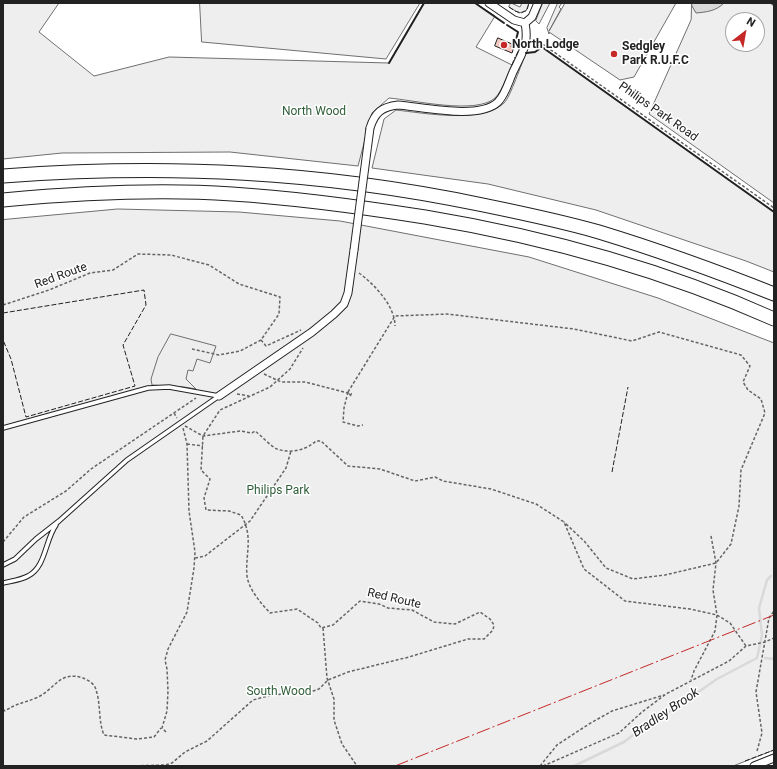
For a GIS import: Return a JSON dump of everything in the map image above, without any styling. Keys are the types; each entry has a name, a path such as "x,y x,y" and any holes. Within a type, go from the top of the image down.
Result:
{"highway":[{"path":"3,176 109,170 219,171 338,180 429,194 519,212 596,232 698,265 774,294"},
{"path":"3,200 93,193 231,194 327,203 388,211 520,235 590,252 693,287 774,319"}],"street":[{"path":"489,3 514,20 525,23"},
{"path":"525,23 532,17 538,3"},
{"path":"219,396 303,339 344,304 348,293 353,268 370,128 379,111 388,106 398,105 464,111 485,110 493,106 505,93 528,37 525,23"},
{"path":"754,766 774,758"}],"lane":[{"path":"3,428 148,388 169,387 219,396"},
{"path":"3,565 15,559 127,460 219,396"},
{"path":"3,583 28,576 39,567 52,532 59,521"}],"path":[{"path":"771,3 774,6"},
{"name":"Philips Park Road","path":"528,37 544,45 774,208"},
{"name":"Red Route","path":"3,305 49,290 90,273 113,270 138,254 171,255 209,265 239,284 280,297 279,314 261,340 240,351 219,356 192,349"},
{"path":"353,268 368,280 388,304 395,316 395,326"},
{"path":"395,316 447,314 574,329 632,341 659,332 666,333 741,355 750,366 743,382"},
{"path":"363,424 358,426 343,422 344,408 348,392 395,316"},
{"path":"261,340 266,346 301,329 303,346 290,369 278,380 270,387 220,410 203,436 201,470 210,479 204,498 206,510 229,511 241,515 246,525 249,542 247,576 260,602 270,613 297,609 318,623 321,628 324,628 328,680 334,699 334,720 342,744 357,766"},
{"path":"257,370 278,380 305,382 348,392 352,395"},
{"path":"3,709 5,711 18,703 36,698 50,690 56,683 67,676 74,675 87,679 96,688 104,735 137,739 154,737 162,728 167,711 168,691 168,670 165,660 168,649 187,612 195,558 189,511 187,444 182,424 203,436 240,431 252,433 255,431 277,449 298,451 309,447 316,441 321,441 348,466 380,469 415,481 435,477 443,481 491,489 536,504 564,522 585,542 606,568 632,578 665,575 716,563 730,544 739,506 741,470 766,413 761,399 748,390 743,382 739,380"},
{"path":"227,392 250,396"},
{"path":"3,542 24,516 66,491 91,469 202,394"},
{"path":"187,444 203,446"},
{"path":"195,558 205,556 250,522 286,468 291,450"},
{"path":"564,522 584,569 625,600 690,609 717,615 730,623 746,646"},
{"path":"691,680 694,671 715,631 717,615 713,590 716,563 711,536"},
{"name":"Red Route","path":"131,766 136,764 165,765 172,763 185,752 207,742 253,700 272,695 313,691 319,689 328,680 348,672 409,657 468,639 484,639 493,630 494,625 490,619 480,612 455,624 434,622 412,610 388,608 379,604 360,600 333,625 324,628"},
{"path":"757,751 762,733 756,692 769,618 774,611"},
{"path":"543,766 619,733 642,712 666,694 717,668 746,646 774,638"},
{"path":"540,766 557,746 589,724 612,711 666,694"},
{"path":"162,728 166,732"}],"green space":[{"name":"North Wood","path":"3,3 59,3 39,32 94,76 169,57 389,63 424,3 475,3 495,16 476,47 512,65 498,95 486,103 459,106 389,98 372,113 358,166 230,152 62,153 3,159"},
{"path":"200,3 420,3 386,59 202,42"},
{"path":"511,3 520,7 522,3 529,3 526,11 519,13 509,7"},
{"path":"543,3 550,3 539,24 536,21"},
{"name":"Sedgley Park R.U.F.C","path":"558,3 562,3 559,7 561,9 549,31 565,3 676,3 634,77 620,80 549,32 549,34 547,28"},
{"path":"692,3 774,3 774,203 649,114 691,20"},
{"path":"542,47 774,212 774,272 596,210 488,184 372,168 384,119 396,110 452,116 482,113 494,109 507,100 526,53 535,52"},
{"name":"Philips Park","path":"118,209 239,212 340,221 529,257 658,298 774,343 774,750 733,766 3,766 3,220"}],"shaded area":[{"path":"692,3 724,3 708,12 696,13"},
{"path":"171,334 216,346 210,363 197,359 193,371 188,370 186,379 196,389 152,385 151,379 158,357"}],"building":[{"name":"North Lodge","path":"498,38 512,44 511,47 514,47 512,53 495,46"}],"waterway":[{"path":"757,658 762,635 759,608 767,580 771,576"},
{"name":"Bradley Brook","path":"574,766 624,742 646,725 674,709 717,679 757,658"},
{"path":"765,658 774,659"}],"fence":[{"path":"509,7 521,13 527,10 529,3"},
{"path":"516,56 519,49"},
{"path":"512,65 515,57"},
{"path":"3,313 144,290 146,305 123,345 135,386 26,417 11,359 3,340"},
{"path":"612,472 628,387"},
{"path":"745,761 774,750"}],"wall":[{"path":"389,63 424,3"},
{"path":"475,3 504,23"},
{"path":"507,25 518,32 516,40 519,49"},
{"path":"526,53 535,52 542,47 774,212"}],"power":[{"path":"395,766 774,615"}],"place":[{"name":"North Lodge","path":"504,45"},
{"name":"Sedgley Park R.U.F.C","path":"614,54"}],"park label":[{"name":"South Wood","path":"279,692"}]}
